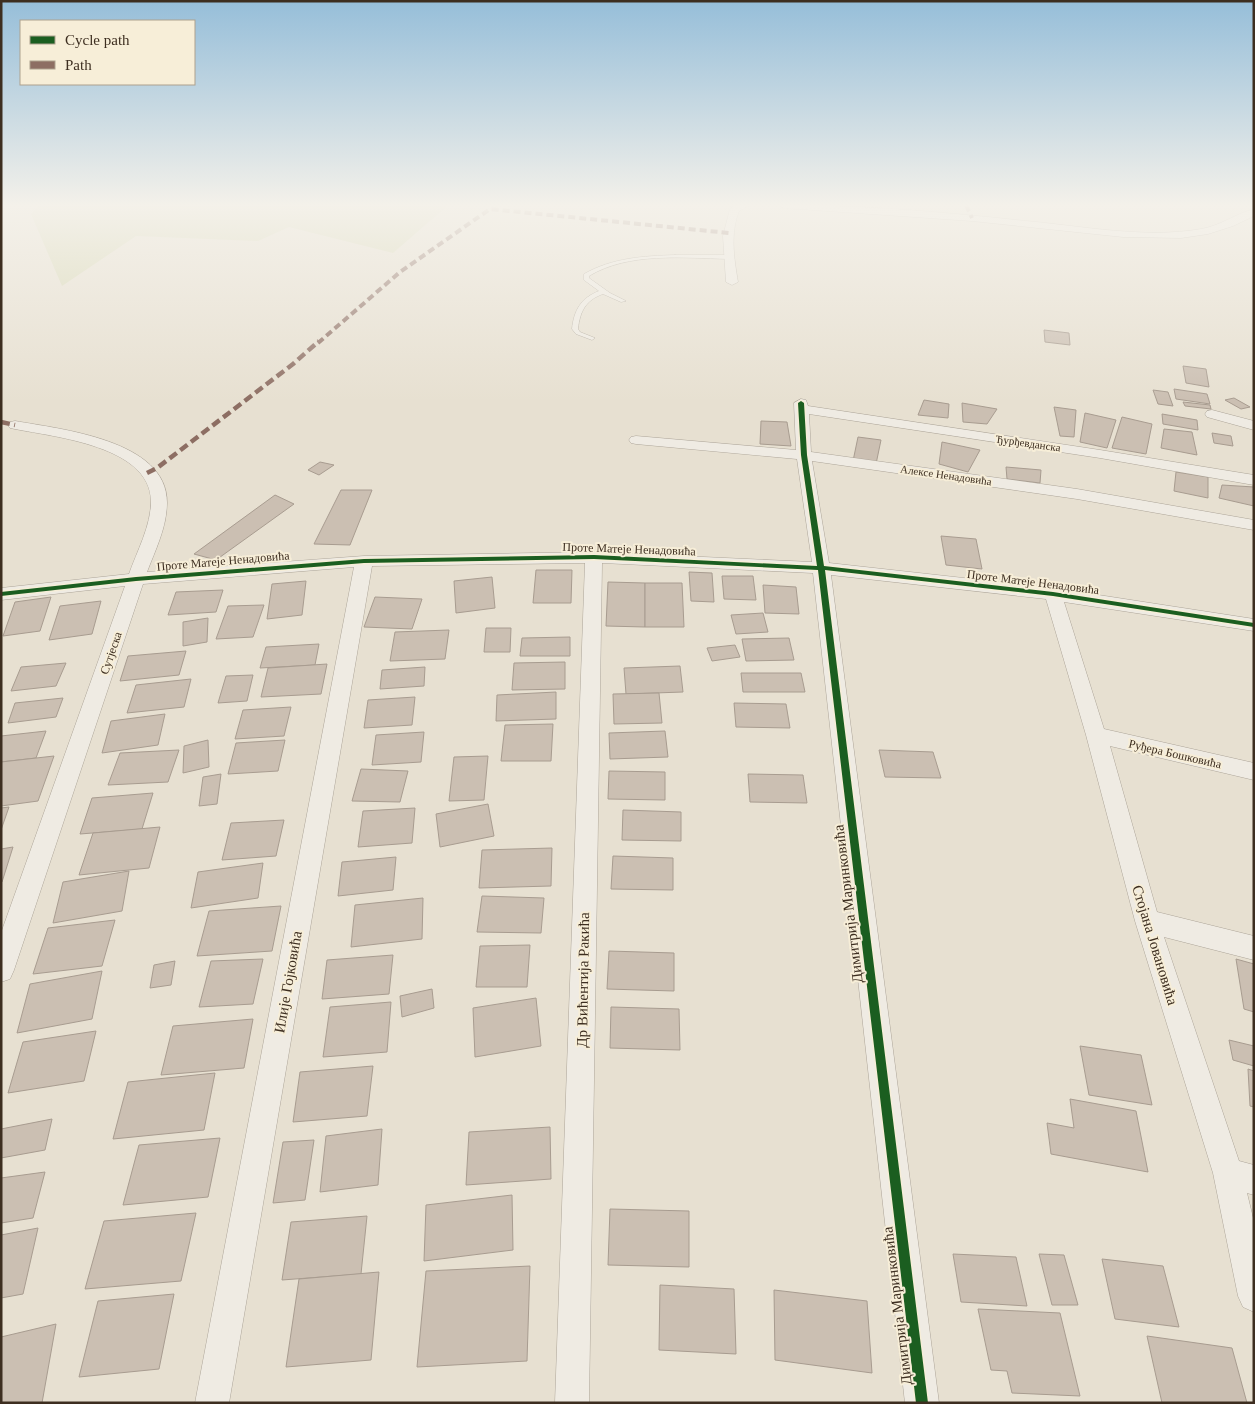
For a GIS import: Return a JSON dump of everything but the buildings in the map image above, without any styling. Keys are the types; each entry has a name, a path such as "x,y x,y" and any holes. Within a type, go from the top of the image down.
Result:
{"street":[{"path":"730,271 732,282"},
{"name":"Димитрија Маринковића","path":"801,406 804,455 821,568 922,1403"},
{"name":"Ђурђевданска","path":"801,406 1254,480"},
{"path":"1212,414 1254,426"},
{"name":"Сутјеска","path":"1,970 136,579 155,522 159,501 155,483 151,478 138,463 115,449 15,425"},
{"name":"Алексе Ненадовића","path":"636,440 804,455 1077,494 1254,525"},
{"name":"Проте Матеје Ненадовића","path":"1,594 136,579 364,561 594,557 821,568 1053,594 1254,625"},
{"name":"Др Вићентија Ракића","path":"572,1403 594,557"},
{"name":"Илије Гојковића","path":"212,1403 364,561"},
{"name":"Стојана Јовановића","path":"1053,594 1096,735 1147,921 1241,1176 1254,1296"},
{"name":"Руђера Бошковића","path":"1096,735 1254,772"},
{"path":"1147,921 1254,948"}],"lane":[{"path":"593,271 586,275 586,279 612,298 623,301"},
{"path":"592,338 578,333 574,329 576,314 580,307 589,299 603,292"}],"green space":[{"path":"55,271 85,271 62,286"}],"marked path":[{"path":"147,473 157,468 293,364 402,271"},
{"path":"1,422 15,425"}],"cycle path":[{"path":"801,403 804,455 821,568 922,1403"},
{"path":"1,594 136,579 364,561 594,557 821,568 1053,594 1254,625"}]}
